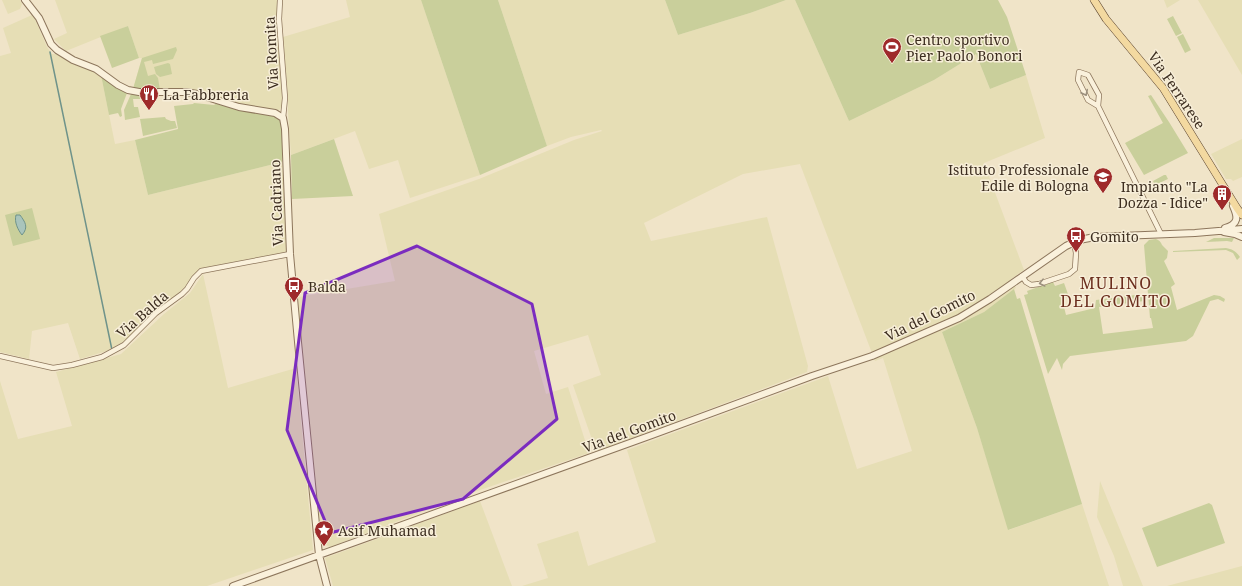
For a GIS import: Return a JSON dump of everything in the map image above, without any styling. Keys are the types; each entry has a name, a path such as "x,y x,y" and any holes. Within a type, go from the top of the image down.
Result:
{"main road":[{"name":"Via Ferrarese","path":"1094,0 1111,25 1163,88 1242,215"},
{"name":"Via Ferrarese","path":"1232,199 1242,207"}],"street":[{"path":"25,0 39,18 51,44 57,50 73,60 96,69 118,85 128,90 139,92 186,92 239,107 280,116"},
{"name":"Via Romita","path":"280,0 279,19 284,104 280,116"},
{"path":"1098,106 1088,100 1078,80 1079,72 1088,75 1099,95 1098,106 1161,234"},
{"name":"Via Cadriano","path":"280,116 285,129 290,254 319,555 327,586"},
{"name":"Via Ferrarese","path":"1216,231 1231,226 1237,220 1232,199"},
{"name":"Via del Gomito","path":"233,586 652,436 812,376 872,356 964,315 990,299 1059,251 1074,242 1085,238 1242,229"},
{"name":"Via del Gomito","path":"1216,231 1235,234 1242,237"},
{"path":"1022,276 1030,285 1039,284 1070,274 1075,269 1076,253 1074,242"},
{"name":"Via Balda","path":"0,356 52,368 72,365 102,357 124,345 156,314 182,294 201,271 290,254"}],"highlighted area":[{"path":"417,246 532,304 557,419 463,499 330,533 287,430 305,293"}],"shaded area":[{"path":"2,0 20,0 22,4 20,9 8,14"},
{"path":"55,0 277,0 283,98 282,107 278,111 240,105 194,90 133,89 142,58 139,58 128,26 66,51 54,39 67,33"},
{"path":"346,0 421,0 480,175 410,198 398,160 369,169 355,131 291,155 283,37 350,17"},
{"path":"498,0 665,0 678,35 750,13 786,0 795,0 849,121 934,80 976,54 990,89 1026,75 1045,138 984,163 1024,270 1011,279 1016,288 984,312 942,332 977,428 1009,530 1082,504 1109,586 522,586 548,578 537,544 578,531 588,566 656,542 627,450 828,376 857,469 912,451 883,358 875,361 800,164 743,174 644,223 651,241 767,217 808,366 807,372 596,451 573,385 601,375 588,335 534,351 546,394 568,387 589,453 477,491 330,547 322,543 303,366 298,297 395,281 379,214 479,179 574,140 602,131 571,137 547,146"},
{"path":"1164,0 1180,0 1167,8"},
{"path":"1198,0 1242,0 1242,75"},
{"path":"32,15 47,47 52,54 58,54 101,75 115,144 135,140 148,195 282,162 288,252 202,270 186,288 124,343 107,351 80,359 68,323 32,331 29,359 0,352 0,56 11,53 3,28"},
{"path":"1242,139 1242,177 1233,181 1231,179 1226,179 1211,154"},
{"path":"203,274 228,388 296,368 313,550 207,586 0,586 0,381 18,439 72,426 56,372 121,354 164,314 190,293"},
{"path":"1100,481 1143,586 1123,586 1114,556 1097,517"},
{"path":"480,501 512,586 333,586 325,558"},
{"path":"1242,566 1242,586 1167,586"}],"green space":[{"path":"421,0 498,0 547,146 480,175"},
{"path":"665,0 786,0 750,13 678,35"},
{"name":"Centro sportivo Pier Paolo Bonori","path":"795,0 998,0 1007,17 1026,75 990,89 976,54 934,80 849,121"},
{"path":"1173,16 1182,33 1176,36 1167,19"},
{"path":"128,26 139,58 112,68 100,36"},
{"path":"1183,34 1191,50 1185,53 1177,37"},
{"path":"176,47 177,50 173,59 153,64 152,60 144,62 148,76 155,74 158,78 160,90 133,89 142,58"},
{"path":"168,63 170,64 172,74 160,77 156,74 154,67"},
{"path":"101,75 127,93 121,109 122,116 120,117 118,113 109,115"},
{"path":"131,94 140,95 140,99 133,99 134,107 138,107 140,117 125,120 124,110"},
{"path":"1151,95 1188,153 1144,175 1125,143 1163,123 1148,96"},
{"path":"218,102 278,111 283,126 282,162 148,195 135,140 178,129 174,106 194,103 214,105"},
{"path":"165,117 171,121 175,121 177,128 143,136 140,119"},
{"path":"334,139 353,196 292,199 291,155"},
{"path":"1166,175 1168,179 1155,185 1153,181"},
{"path":"32,208 40,239 13,246 5,215"},
{"path":"1214,238 1234,238 1232,242 1206,242"},
{"path":"1156,239 1160,241 1168,251 1167,258 1164,261 1175,284 1171,287 1177,310 1214,295 1225,299 1224,302 1218,299 1210,301 1193,336 1186,341 1070,356 1063,364 1062,370 1057,358 1048,374 1024,295 1028,294 1027,291 1053,282 1055,286 1064,283 1069,297 1062,299 1066,315 1095,308 1096,300 1143,294 1144,301 1099,307 1103,334 1153,328 1150,318 1144,245 1149,240"},
{"path":"1226,248 1234,251 1240,257 1237,260 1233,253 1226,250 1173,252 1173,251"},
{"path":"1014,289 1017,299 1020,298 1082,504 1008,530 977,428 942,332 984,312"},
{"path":"1209,503 1212,505 1225,543 1157,567 1142,528"}],"water":[{"path":"16,215 20,215 26,225 22,235 17,226"}],"waterway":[{"path":"50,52 112,350"}],"place":[{"name":"Centro sportivo Pier Paolo Bonori","path":"892,64"},
{"name":"La Fabbreria","path":"149,111"},
{"name":"Istituto Professionale Edile di Bologna","path":"1103,194"},
{"name":"Impianto \"La Dozza - Idice\"","path":"1222,211"},
{"name":"Gomito","path":"1076,253"},
{"name":"Balda","path":"294,303"},
{"name":"Asif Muhamad","path":"324,547"}],"district":[{"name":"MULINO DEL GOMITO","path":"1116,292"}]}
